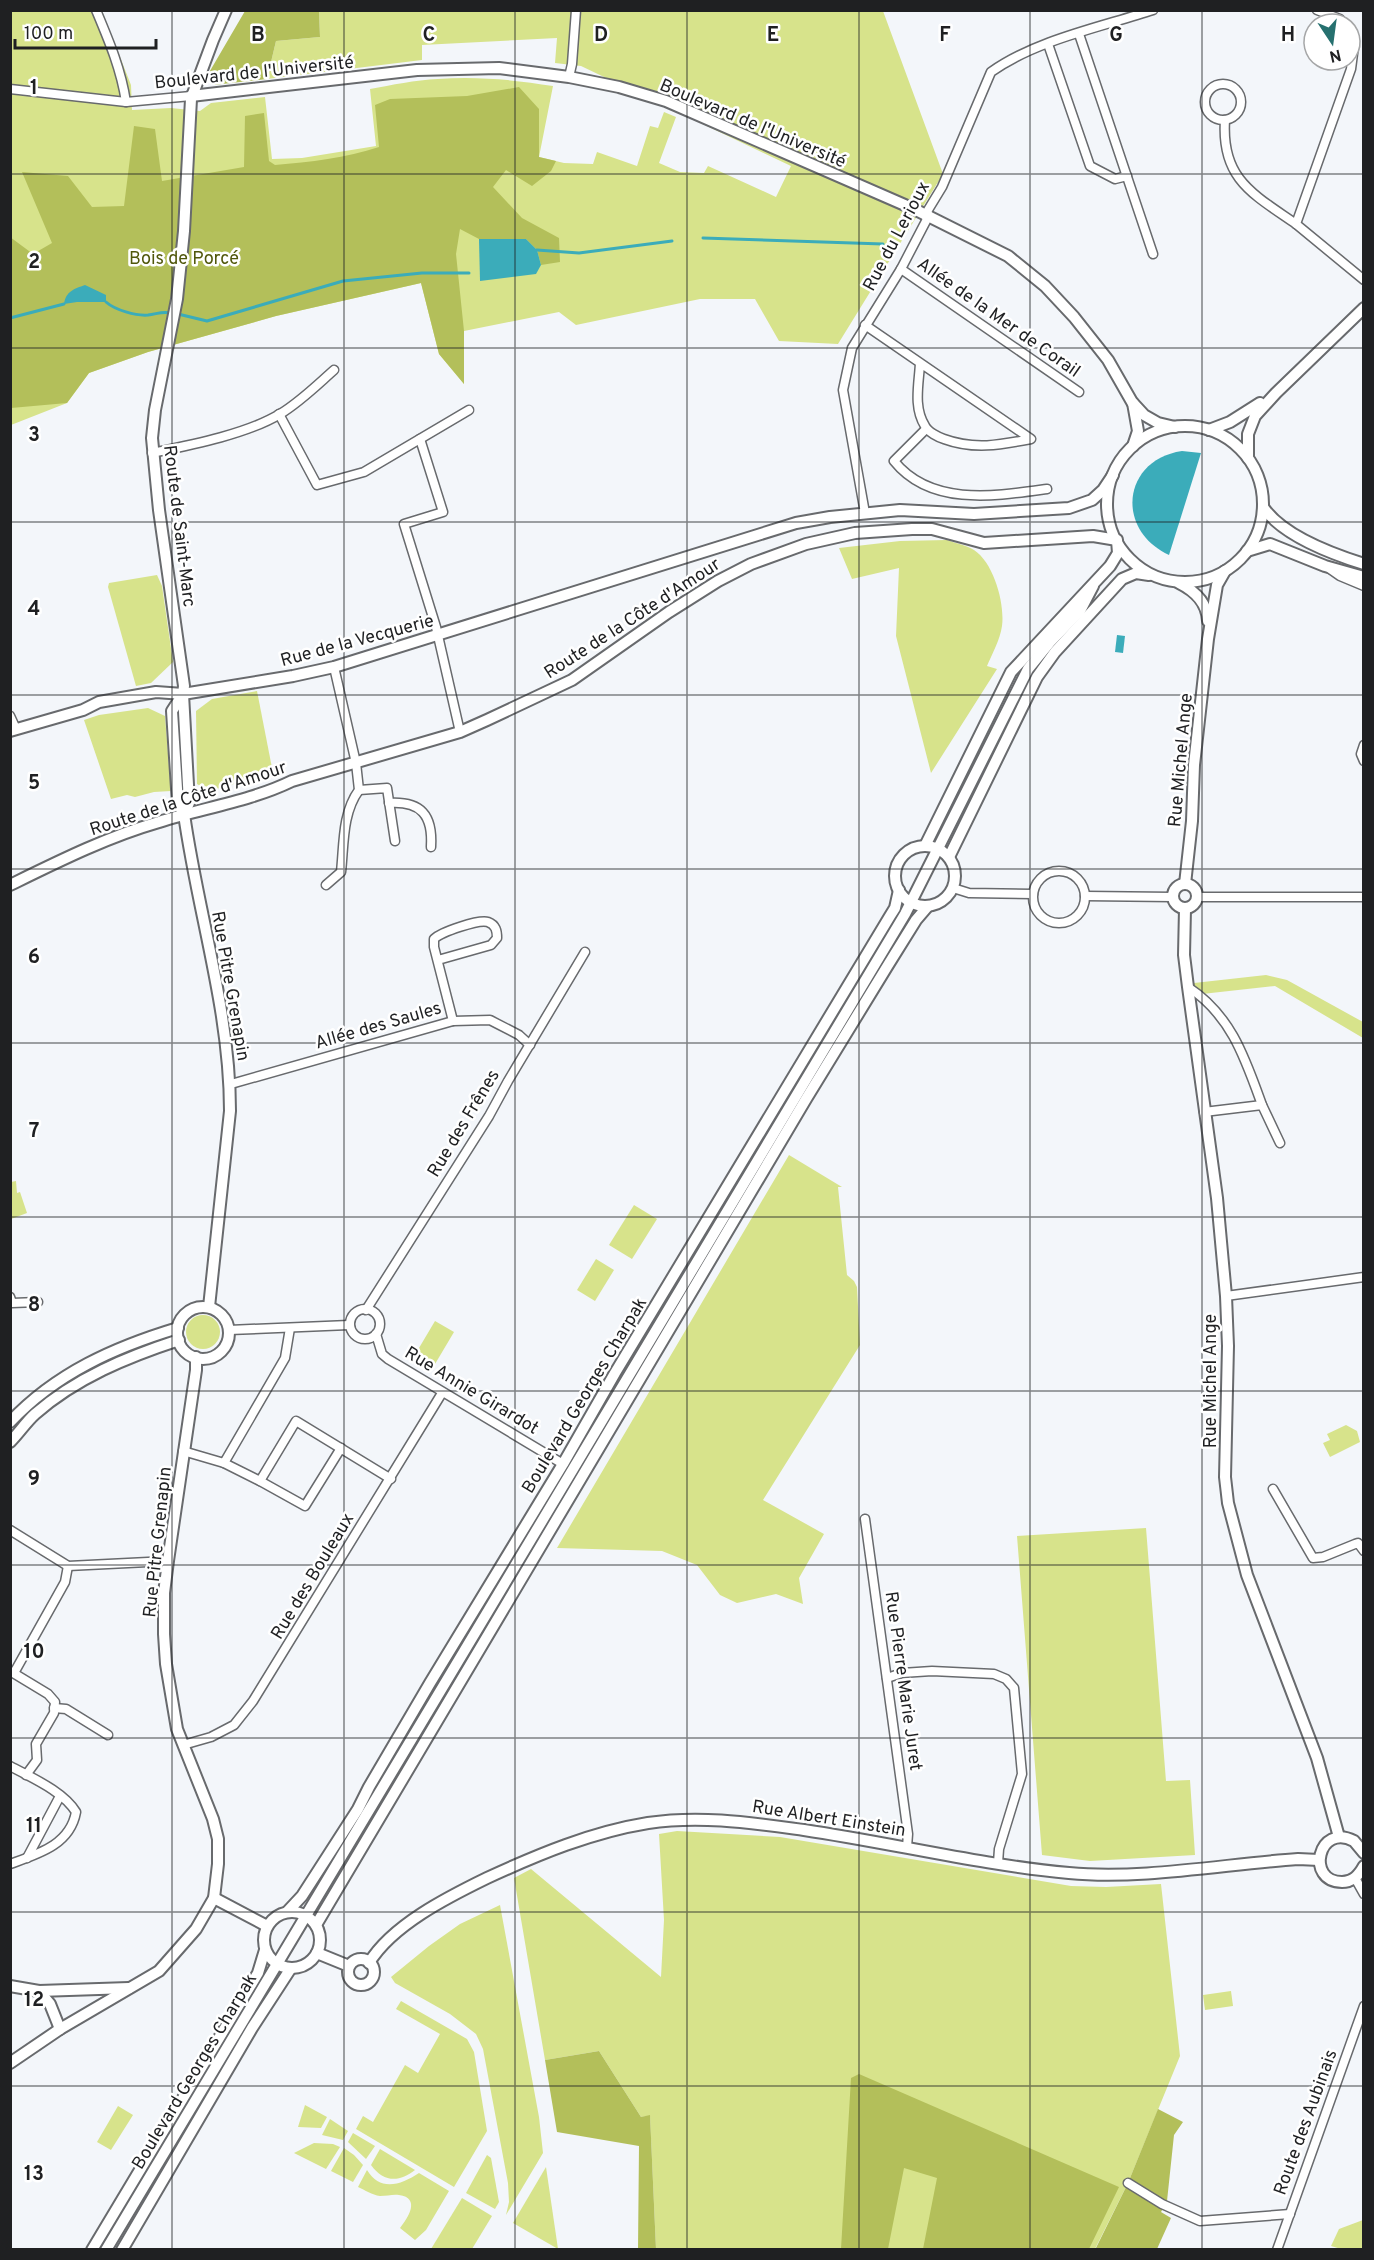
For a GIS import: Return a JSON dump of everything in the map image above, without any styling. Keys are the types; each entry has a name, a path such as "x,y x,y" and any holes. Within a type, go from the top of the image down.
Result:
{"street":[{"path":"96,10 120,70 126,102"},
{"name":"Route de Saint-Marc","path":"183,694 181,657 152,453 155,410 174,315 184,231 191,96 226,10"},
{"path":"569,77 576,10"},
{"name":"Rue du Lerioux","path":"865,513 843,390 852,348 901,270 942,187 991,72 1007,60 1048,44 1154,10"},
{"path":"1079,34 1153,254"},
{"path":"1048,44 1090,166 1115,179 1126,176"},
{"name":"Boulevard de l'Université","path":"10,89 126,102 453,68 499,68 569,77 619,87 676,105 927,215 1008,256 1046,286 1097,345 1114,369 1132,402 1148,418 1175,427"},
{"path":"1296,224 1350,72"},
{"path":"1221,84 1232,86 1240,94 1241,99 1239,111 1230,119 1225,120 1219,120 1209,114 1205,103 1208,92 1221,84"},
{"name":"Boulevard de l'Université","path":"10,95 28,91"},
{"path":"1225,120 1224,139 1228,159 1239,180 1256,196 1296,224 1364,280"},
{"name":"Allée de la Mer de Corail","path":"901,270 1079,392"},
{"path":"1248,458 1247,442 1253,420 1276,393 1364,309"},
{"path":"865,326 920,363 1031,439 1000,445 960,445 926,429 921,417 917,387 920,363"},
{"path":"152,453 227,434 279,414 306,395 334,370"},
{"path":"1209,430 1230,422 1276,393"},
{"name":"Boulevard de l'Université","path":"1132,402 1138,430 1133,446"},
{"path":"279,414 317,485 364,472 468,410"},
{"path":"316,1925 812,1089 910,929 928,906 943,900 953,888 956,872 949,857 939,849 925,846 1011,672 1058,619 1093,586 1118,553 1108,507 1109,488 1120,462 1133,446 1150,435 1175,427 1189,426 1209,430 1228,438 1248,458 1260,480 1263,507 1257,533 1247,551 1227,569 1203,579 1176,581 1136,573 1128,576 1101,602 1055,652 1037,677 949,857"},
{"path":"926,429 894,461 910,477 922,483 950,493 976,496 1005,495 1047,489"},
{"path":"420,438 443,512 404,524 437,635 460,732"},
{"name":"Route de la Côte d'Amour","path":"604,583 796,523 865,513 918,509 983,514 1069,508 1092,500 1103,490 1113,475"},
{"path":"1263,507 1277,523 1299,536 1364,564"},
{"name":"Route de la Côte d'Amour","path":"10,885 106,839 184,814 272,791 292,781 460,732 572,680 718,580 752,564 806,544 855,533 912,529 939,530 984,543 1093,536 1117,540"},
{"path":"1117,540 1133,561 1155,575"},
{"path":"1247,551 1270,544 1325,566 1364,577"},
{"path":"1325,566 1340,576 1364,586"},
{"name":"Rue Michel Ange","path":"1185,884 1192,821 1194,765 1208,639 1217,585 1227,569"},
{"name":"Rue Michel Ange","path":"1176,581 1194,592 1205,606 1208,616 1208,639"},
{"name":"Rue de la Vecquerie","path":"13,730 83,710 99,702 156,692 183,694 334,667 604,583"},
{"path":"1080,611 1093,586"},
{"path":"1080,611 1101,602"},
{"name":"Boulevard Georges Charpak","path":"106,2250 911,903 1028,669 1080,611"},
{"path":"326,885 340,872 346,821 353,799 359,790 356,763 334,667"},
{"name":"Rue Pitre Grenapin","path":"183,694 172,711 178,804 184,814 220,999 231,1084 209,1307"},
{"path":"10,716 13,730"},
{"path":"1364,745 1361,754 1364,761"},
{"path":"359,790 387,788 395,841"},
{"path":"389,803 404,802 417,806 426,816 432,832 431,847"},
{"name":"Boulevard Georges Charpak","path":"92,2250 258,1973 265,1950 264,1934 267,1926 272,1919 288,1911 302,1896 358,1809 430,1683 563,1464 615,1373 879,936 895,908 899,890 895,876 898,862 909,851 925,846"},
{"path":"1061,871 1080,882 1085,896 1084,904 1077,916 1063,922 1055,922 1048,920 1036,909 1033,894 1040,880 1053,872 1061,871"},
{"path":"1185,884 1193,887 1198,897 1195,904 1185,909 1176,904 1173,897 1175,890 1185,884"},
{"path":"953,888 971,893 1033,894"},
{"path":"899,890 911,903 928,906"},
{"path":"1085,896 1173,897"},
{"path":"1198,897 1364,897"},
{"name":"Rue Michel Ange","path":"1185,909 1184,955 1217,1198 1226,1296 1228,1346 1225,1477 1232,1526 1247,1575 1317,1758 1338,1837"},
{"path":"438,960 491,945 497,938 496,929 491,923 483,921 440,933 434,939 434,947 453,1021"},
{"name":"Rue des Frênes","path":"366,1310 489,1116 585,952"},
{"path":"1188,987 1203,997 1237,1040 1262,1105 1280,1143"},
{"name":"Allée des Saules","path":"231,1084 453,1021 490,1020 519,1035 530,1045"},
{"path":"1204,1112 1262,1105"},
{"path":"1226,1296 1364,1277"},
{"path":"10,1296 12,1303 38,1302"},
{"path":"209,1307 223,1315 229,1330 229,1338 220,1353 204,1358 196,1357 188,1354 178,1340 178,1328 186,1313 193,1309 209,1307"},
{"path":"366,1310 375,1313 379,1326 376,1334 369,1338 359,1338 352,1333 349,1325 357,1311 366,1310"},
{"path":"229,1330 349,1325"},
{"path":"10,1422 40,1393 70,1372 118,1348 178,1328"},
{"path":"224,1463 285,1358 290,1328"},
{"name":"Rue Annie Girardot","path":"376,1334 382,1353 386,1357 442,1393 563,1464"},
{"path":"10,1442 34,1415 77,1383 122,1360 178,1340"},
{"name":"Rue Pitre Grenapin","path":"10,2063 60,2029 159,1971 196,1929 214,1898 218,1839 213,1819 177,1729 166,1664 164,1593 196,1357"},
{"name":"Rue des Bouleaux","path":"183,1745 211,1737 234,1725 253,1701 442,1393"},
{"path":"260,1481 296,1420 391,1479"},
{"path":"183,1451 224,1463 305,1506 341,1448"},
{"path":"1274,1489 1314,1559 1329,1556 1355,1544 1361,1546 1364,1551"},
{"name":"Rue Pierre Marie Juret","path":"865,1519 908,1834 907,1846"},
{"path":"10,1530 68,1566 168,1561"},
{"path":"27,1775 37,1760 36,1744 54,1713 54,1702 48,1694 12,1672 65,1582 68,1566"},
{"path":"887,1678 902,1673 932,1671 994,1674 1006,1679 1014,1688 1022,1774 999,1849 998,1863"},
{"path":"54,1708 66,1709 108,1735"},
{"path":"10,1766 72,1804 76,1812 75,1821 62,1839 48,1850 10,1864"},
{"path":"27,1858 60,1796"},
{"name":"Rue Albert Einstein","path":"369,1963 374,1955 401,1929 458,1892 558,1846 647,1823 701,1819 740,1821 1071,1874 1111,1875 1298,1859 1319,1860"},
{"path":"1364,1853 1354,1841 1338,1837 1328,1842 1323,1848 1319,1860 1322,1870 1330,1879 1343,1882 1355,1878 1364,1866"},
{"path":"1355,1878 1364,1894"},
{"path":"214,1898 267,1926"},
{"path":"265,1950 277,1964 291,1968 306,1964 317,1953 320,1934 308,1912 288,1911"},
{"path":"317,1953 349,1966"},
{"path":"359,1960 369,1963 374,1974 370,1981 363,1985 356,1984 349,1979 349,1966 359,1960"},
{"name":"Boulevard Georges Charpak","path":"122,2250 252,2028 291,1968"},
{"path":"10,1986 39,1991 130,1988"},
{"path":"98,1989 105,2003"},
{"path":"39,1991 50,2004 60,2029"},
{"name":"Route des Aubinais","path":"1277,2250 1364,2006"},
{"path":"1128,2183 1162,2204 1200,2221 1290,2214"}],"green space":[{"path":"11,11 102,11 131,85 132,110 171,108 200,111 211,103 265,97 272,159 302,158 376,146 370,89 429,80 496,79 553,86 539,157 564,163 593,164 597,152 637,166 650,126 658,128 664,112 676,117 659,163 680,172 704,173 708,166 776,197 791,166 581,66 555,63 557,38 422,45 422,60 267,79 276,41 320,37 319,11 883,11 943,174 838,344 779,341 755,299 700,299 576,325 559,312 464,331 464,384 439,354 421,283 276,316 148,352 89,373 67,403 11,425"},
{"path":"245,11 319,11 320,37 276,41 267,79 213,85 207,76"},
{"name":"Bois de Porcé","path":"519,87 539,109 539,157 556,161 551,171 532,186 506,170 493,187 522,218 559,238 560,262 541,265 537,250 526,239 479,239 460,229 456,254 464,331 464,384 439,354 421,283 276,316 148,352 89,373 67,403 11,408 10,237 33,254 52,243 22,172 68,176 92,207 124,206 134,126 155,129 162,181 244,167 245,116 264,113 269,161 275,165 341,157 379,147 375,105 390,99 467,96"},
{"path":"947,540 974,550 987,564 1000,596 1002,626 998,642 987,666 997,669 931,773 896,636 899,568 852,579 839,548 900,541"},
{"path":"157,575 162,586 173,662 151,683 136,686 108,587 109,583"},
{"path":"257,691 273,773 209,791 197,784 196,711 212,699"},
{"path":"148,708 165,716 171,791 154,792 135,797 127,795 111,799 84,720 99,715"},
{"path":"1266,975 1287,980 1363,1022 1363,1038 1275,986 1193,995 1194,983"},
{"path":"789,1155 842,1187 838,1187 847,1275 857,1287 860,1345 763,1500 824,1534 799,1578 803,1604 776,1594 737,1603 720,1595 697,1565 662,1551 557,1548"},
{"path":"16,1181 17,1193 20,1192 27,1213 11,1219 11,1182"},
{"path":"634,1205 657,1219 632,1259 609,1245"},
{"path":"596,1259 614,1270 595,1301 577,1290"},
{"path":"203,1315 215,1320 220,1332 215,1344 203,1349 191,1344 186,1332 191,1320"},
{"path":"435,1321 454,1332 435,1364 416,1353"},
{"path":"1346,1425 1357,1431 1360,1442 1330,1457 1323,1443 1330,1440 1327,1434"},
{"path":"1146,1528 1166,1781 1190,1780 1195,1855 1090,1861 1042,1855 1017,1536"},
{"path":"677,1831 780,1837 1071,1886 1161,1884 1180,2056 1128,2183 1095,2249 656,2249 650,2116 641,2117 599,2051 545,2060 514,1878 531,1869 661,1977 664,1920 659,1834"},
{"path":"500,1905 539,2117 543,2153 506,2215 509,2202 508,2183 483,2049 476,2034 450,2014 395,1983 391,1977 460,1924"},
{"path":"1231,1991 1233,2006 1205,2010 1203,1995"},
{"path":"401,2001 467,2039 474,2052 487,2131 454,2187 356,2129 363,2116 373,2122 405,2065 418,2073 440,2034 396,2009"},
{"path":"599,2051 641,2117 650,2115 656,2249 638,2249 639,2146 557,2132 545,2060"},
{"path":"859,2074 1119,2187 1089,2249 923,2249 937,2178 904,2168 888,2249 841,2249 851,2078"},
{"path":"305,2105 327,2117 321,2128 298,2127"},
{"path":"118,2106 133,2115 111,2150 97,2142"},
{"path":"1158,2109 1183,2122 1174,2135 1167,2201 1161,2212 1171,2218 1157,2249 1095,2250 1128,2183"},
{"path":"330,2119 348,2131 343,2140 322,2135"},
{"path":"353,2133 375,2146 366,2159 348,2142"},
{"path":"314,2143 333,2144 340,2147 326,2169 294,2153"},
{"path":"344,2148 363,2165 353,2182 331,2171"},
{"path":"380,2149 415,2170 397,2179 381,2175 371,2165"},
{"path":"487,2155 491,2158 499,2202 495,2209 466,2193"},
{"path":"546,2167 558,2249 513,2223"},
{"path":"367,2170 372,2177 384,2184 405,2181 419,2173 449,2191 426,2230 415,2240 400,2228 411,2209 410,2200 399,2195 371,2194 358,2187"},
{"path":"462,2198 492,2216 472,2249 431,2249"},
{"path":"1363,2220 1363,2249 1341,2249 1331,2246 1339,2229"}],"water":[{"path":"479,239 526,239 537,250 541,265 536,274 480,281"},
{"path":"85,285 106,295 106,302 64,304 69,293"},
{"path":"1182,451 1201,453 1169,555 1152,544 1140,529 1134,513 1133,497 1137,481 1147,468 1162,457"},
{"path":"1117,635 1125,636 1123,653 1115,652"}],"waterway":[{"path":"703,238 883,244"},
{"path":"537,250 579,253 672,241"},
{"path":"178,314 207,321 343,281 422,273 469,273"},
{"path":"106,302 120,310 138,315 171,313"},
{"path":"10,318 64,304"}]}
